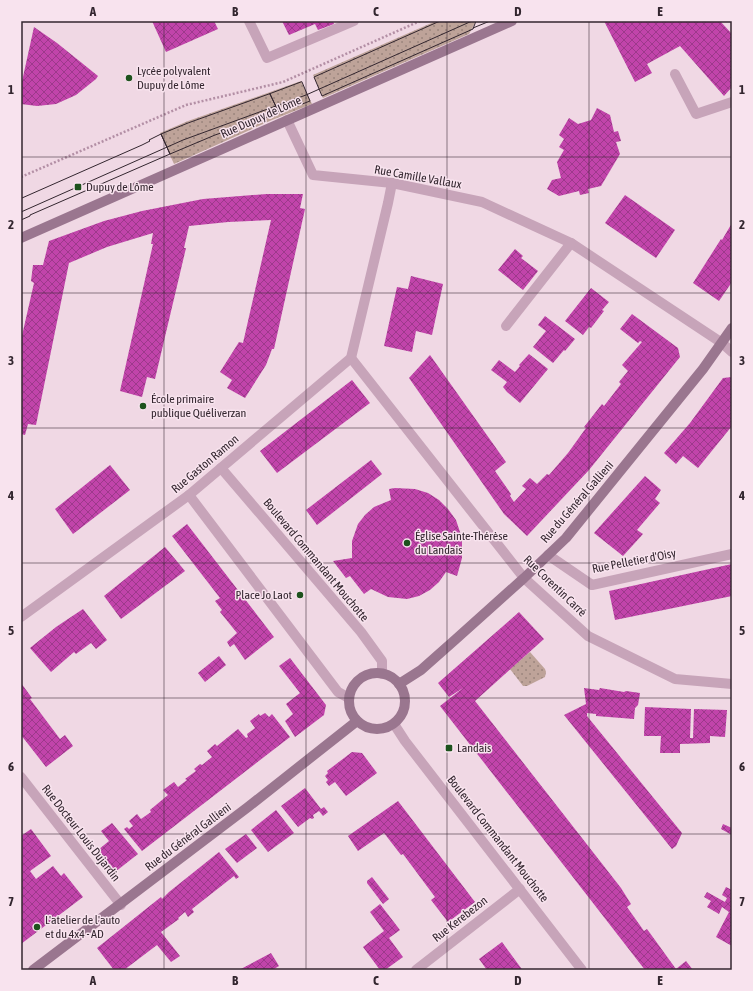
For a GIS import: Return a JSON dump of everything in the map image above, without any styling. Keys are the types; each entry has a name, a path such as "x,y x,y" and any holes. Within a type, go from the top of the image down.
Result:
{"main road":[{"name":"Rue Dupuy de Lôme","path":"21,238 287,120 497,24 512,21"},
{"name":"Rue du Général Gallieni","path":"399,684 420,670 524,578 566,538 703,369 732,328"},
{"path":"382,674 392,678 399,684 404,694 404,705 401,715 394,724 385,728 374,729 357,721 350,710 349,698 352,689 357,682 364,676 382,674"},
{"name":"Rue du Général Gallieni","path":"33,970 121,905 357,721"}],"street":[{"path":"249,21 267,58 354,21"},
{"path":"675,74 696,114 732,102"},
{"name":"Rue Camille Vallaux","path":"287,120 313,175 392,183 482,202 571,242 722,343 732,352"},
{"path":"351,358 392,183"},
{"path":"506,326 571,242"},
{"name":"Rue Gaston Ramon","path":"21,617 189,495 351,358"},
{"name":"Rue Corentin Carré","path":"351,358 524,578 588,636 675,679 732,684"},
{"name":"Boulevard Commandant Mouchotte","path":"221,468 361,632 382,661 382,674"},
{"path":"189,495 338,692 349,698"},
{"name":"Rue Pelletier d'Oisy","path":"548,555 592,585 732,554"},
{"name":"Boulevard Commandant Mouchotte","path":"394,724 405,741 582,970"},
{"name":"Rue Docteur Louis Dujardin","path":"21,778 121,905"},
{"name":"Rue Kerebezon","path":"416,970 520,888"}],"path":[{"path":"21,177 186,105 283,82 420,21"}],"shaded area":[{"path":"436,21 476,21 469,34 323,98 313,75"},
{"path":"301,81 312,104 272,120 174,164 160,133 188,121"},
{"path":"530,652 545,669 545,677 527,686 523,686 510,669"}],"building":[{"path":"152,21 214,21 218,29 166,52"},
{"path":"282,21 333,21 334,24 318,30 315,24 289,35"},
{"path":"604,21 720,21 732,34 732,87 724,96 680,46 647,64 652,73 635,82"},
{"path":"34,27 57,43 98,76 96,79 76,95 56,104 37,106 21,104 21,86"},
{"path":"597,108 610,115 614,132 618,131 621,141 616,142 620,154 601,186 588,189 589,193 580,195 579,191 559,196 547,189 552,180 561,178 557,162 564,150 559,147 564,139 559,135 569,118 578,124 591,120"},
{"path":"267,194 303,194 300,208 305,209 274,349 272,349 266,365 245,398 227,388 232,380 220,372 239,342 243,343 271,220 189,226 184,248 186,248 155,379 147,377 142,397 120,391 153,244 151,244 153,233 107,247 69,263 36,425 28,424 25,435 21,434 21,340 34,283 31,281 33,265 43,265 49,241 104,221 142,211 203,199"},
{"path":"625,195 675,230 656,258 605,223"},
{"path":"732,223 732,282 719,301 693,283"},
{"path":"515,249 523,256 521,258 538,271 523,290 498,270"},
{"path":"411,276 443,284 432,335 416,331 412,352 384,346 397,287 408,289"},
{"path":"591,288 609,302 602,310 604,311 591,328 589,327 583,335 565,321"},
{"path":"632,314 678,348 680,357 589,470 527,536 504,514 409,378 430,355 506,462 495,471 511,494 510,496 514,502 526,489 522,486 530,478 537,484 547,474 549,475 568,453 586,428 584,427 602,404 604,406 621,384 619,382 628,371 622,365 642,342 640,341 638,343 620,329"},
{"path":"545,316 575,339 553,363 533,347 546,331 538,325"},
{"path":"529,354 548,369 520,403 503,387 507,382 491,370 499,360 515,372"},
{"path":"732,377 732,426 698,468 683,456 676,464 664,453 690,423 723,378"},
{"path":"352,380 370,403 277,473 260,451"},
{"path":"371,460 382,474 317,525 306,510"},
{"path":"110,465 130,490 73,534 55,509"},
{"path":"645,476 661,490 655,499 660,503 637,530 643,534 623,556 594,533"},
{"name":"Église Sainte-Thérèse du Landais","path":"389,489 415,489 428,493 439,500 456,520 462,538 462,558 457,576 446,572 439,582 430,590 419,596 407,599 388,597 371,589 364,594 350,576 346,578 333,561 352,558 352,541 358,524 374,507 391,500"},
{"path":"187,524 274,637 245,660 234,644 230,647 227,642 237,633 220,612 222,610 215,601 220,598 172,536"},
{"path":"165,547 185,571 121,619 104,596"},
{"path":"732,564 732,596 615,620 609,591"},
{"path":"83,609 107,640 96,649 91,643 76,654 74,652 51,672 30,648 56,627"},
{"path":"519,612 544,639 475,701 621,888 631,904 627,907 644,931 647,929 676,969 686,961 693,970 645,970 440,706 463,688 449,697 438,683"},
{"path":"219,656 226,665 205,682 198,673"},
{"path":"290,658 326,705 324,715 295,737 285,721 293,714 286,704 300,693 279,666"},
{"path":"21,683 32,698 30,699 60,739 65,735 73,746 46,767 21,735"},
{"path":"584,688 599,690 600,688 640,693 638,705 635,708 634,719 596,716 596,714 587,713 587,716 682,833 676,846 672,849 564,715 586,704"},
{"path":"645,707 691,709 690,738 693,738 694,709 727,710 725,737 710,736 710,743 680,744 680,753 660,753 661,736 644,736"},
{"path":"265,713 269,717 272,714 290,737 142,851 124,829 127,827 129,829 133,826 129,821 137,814 141,819 151,812 150,810 168,795 163,790 174,782 178,787 187,780 185,779 196,771 194,769 212,757 207,751 215,744 217,746 238,729 246,738 248,737 247,734 255,728 250,721 259,714 260,716"},
{"path":"352,752 362,753 377,773 346,796 335,782 329,786 326,782 328,780 325,776 328,773 327,771"},
{"path":"305,788 321,809 324,807 328,812 323,816 319,811 313,815 314,818 310,818 298,827 281,806"},
{"path":"398,801 475,902 448,922 431,900 435,897 403,854 401,855 384,833 358,851 348,836"},
{"path":"276,810 294,833 268,852 251,830"},
{"path":"112,823 138,854 115,872 98,850 109,841 101,831"},
{"path":"723,824 732,828 732,835 721,829"},
{"path":"31,829 51,856 30,871 36,879 53,866 61,876 64,873 83,897 21,944 21,836"},
{"path":"246,834 257,848 237,863 225,849"},
{"path":"219,852 239,877 236,879 234,876 192,909 194,912 188,917 185,912 178,918 179,919 161,932 180,956 171,962 157,945 124,970 114,970 97,948 161,897 162,899"},
{"path":"372,877 389,899 383,904 367,883 367,881"},
{"path":"726,887 732,890 732,946 716,937 729,912 722,907 719,914 707,907 711,901 704,897 707,892 725,902 727,898 722,895"},
{"path":"380,904 400,930 389,938 403,957 385,970 380,970 363,947 384,931 370,912"},
{"path":"502,942 523,970 487,970 479,959"},
{"path":"271,953 279,966 274,969 275,970 239,970"}],"tram line":[{"path":"440,21 314,77 322,96 473,29 476,21"},
{"path":"21,212 183,140 306,95 472,21"},
{"path":"473,28 490,21"},
{"path":"302,82 310,101 279,113 270,94 302,82"},
{"path":"270,94 279,113 215,135 170,154 161,134 270,94"},
{"path":"21,198 142,145 161,134 170,154 21,220"}],"place":[{"name":"Lycée polyvalent Dupuy de Lôme","path":"129,78"},
{"name":"Dupuy de Lôme","path":"78,187"},
{"name":"École primaire publique Quéliverzan","path":"143,406"},
{"name":"Église Sainte-Thérèse du Landais","path":"407,543"},
{"name":"Place Jo Laot","path":"300,595"},
{"name":"Landais","path":"449,748"},
{"name":"L'atelier de l'auto et du 4x4 - AD","path":"37,927"}]}
